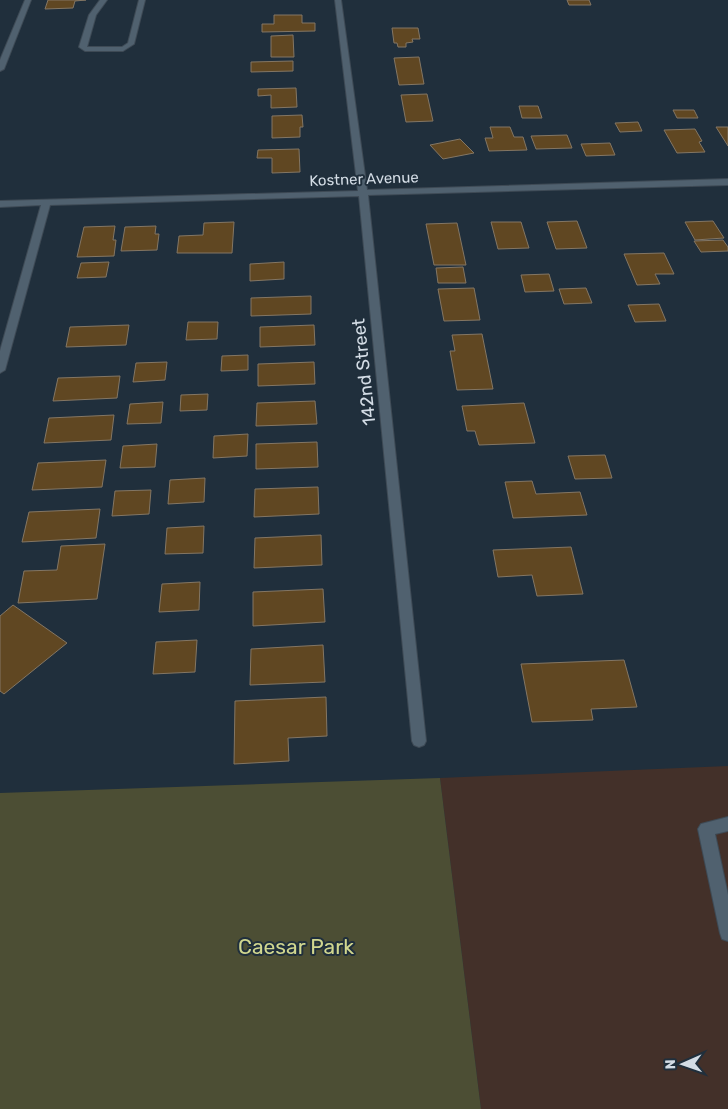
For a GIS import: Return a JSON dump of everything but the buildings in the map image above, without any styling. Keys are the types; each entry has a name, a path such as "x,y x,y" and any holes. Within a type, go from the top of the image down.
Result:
{"street":[{"path":"0,69 28,0"},
{"path":"100,1 82,47 85,49 123,49 131,44 142,0"},
{"name":"142nd Street","path":"338,0 363,193 419,741"},
{"name":"Kostner Avenue","path":"0,204 728,182"},
{"path":"0,370 46,203"},
{"path":"728,824 706,829 728,933"}],"shaded area":[{"path":"728,766 728,1109 481,1109 440,778"}],"green space":[{"name":"Caesar Park","path":"440,778 481,1109 0,1109 0,793"}]}
